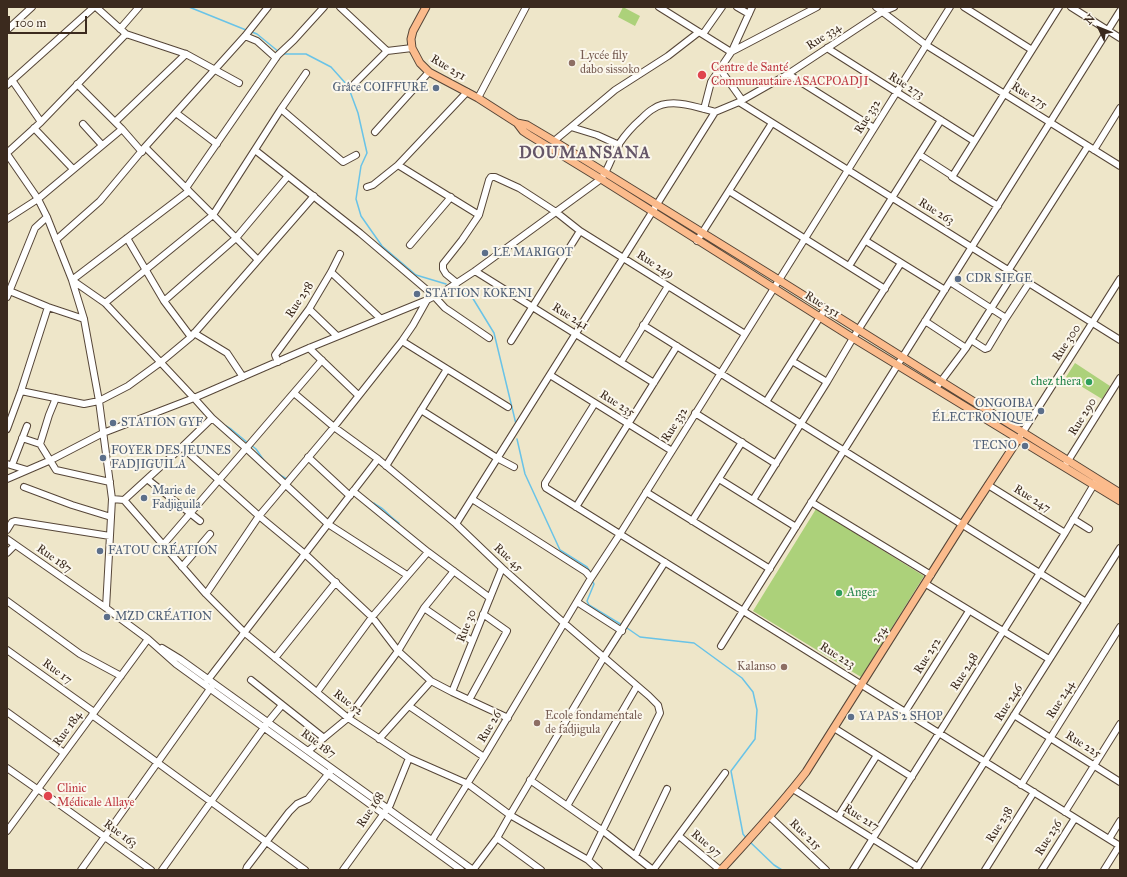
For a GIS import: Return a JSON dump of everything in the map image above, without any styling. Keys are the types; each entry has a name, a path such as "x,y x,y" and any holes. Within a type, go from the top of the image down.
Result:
{"main road":[{"path":"412,48 411,39 413,31 426,7"},
{"name":"Rue 251","path":"412,48 420,63 429,72 478,98 517,123 527,126 554,141 652,212 853,338 936,388 1021,436 1068,460 1120,501"},
{"name":"Rue 251","path":"517,123 529,136 656,205 941,381 1064,467 1120,493"},
{"name":"254","path":"720,870 752,837 806,772 962,525 1021,436"}],"street":[{"path":"7,30 32,7"},
{"path":"7,85 95,7 126,34 186,54 239,83"},
{"path":"120,28 139,7"},
{"path":"56,240 100,201 143,150 245,36 268,7"},
{"path":"72,280 187,189 278,55 324,7"},
{"path":"340,7 387,51"},
{"path":"478,98 526,7"},
{"path":"659,7 731,52"},
{"path":"554,141 615,90 701,33 722,7"},
{"path":"738,7 748,14"},
{"path":"704,109 711,82 731,52 752,7"},
{"path":"731,52 817,7"},
{"name":"Rue 275","path":"876,7 926,45 1120,166"},
{"name":"Rue 334","path":"715,112 741,101 788,74 882,12 894,7"},
{"name":"Rue 332","path":"564,623 950,7"},
{"path":"964,7 1032,50"},
{"path":"952,177 1059,7"},
{"path":"1070,7 1120,38"},
{"path":"721,646 897,364 972,248 1120,12"},
{"path":"106,608 112,499 99,401 84,319 72,280 47,217 38,199 8,156 126,34"},
{"path":"245,36 257,41 278,55"},
{"path":"354,84 387,51 412,48"},
{"name":"Rue 273","path":"827,48 974,141"},
{"path":"115,122 186,54"},
{"path":"720,69 741,101"},
{"path":"375,132 429,72"},
{"path":"105,303 213,215 306,73"},
{"path":"788,74 874,128"},
{"path":"12,80 40,122"},
{"path":"77,84 122,130 187,189 258,260"},
{"path":"367,187 373,185 398,165 467,92"},
{"name":"Rue 263","path":"741,101 892,198 1120,340"},
{"path":"7,479 51,460 103,433 194,398 243,376 276,358 309,348 427,300 443,292 475,271 603,176 626,134 653,108 666,103 686,104 715,112 456,524"},
{"path":"936,388 966,348 991,309 1011,272 1091,148 1120,108"},
{"path":"281,109 343,162 356,156"},
{"path":"176,113 217,144"},
{"path":"850,266 941,120"},
{"path":"697,241 772,122"},
{"path":"83,124 102,145"},
{"path":"571,127 597,135 619,145"},
{"path":"34,128 73,170"},
{"path":"7,219 38,199 122,130"},
{"path":"255,150 360,233 434,296 445,308 489,338"},
{"path":"920,154 952,177 998,206"},
{"path":"398,165 479,214 462,240 443,264 442,269 457,283"},
{"path":"164,301 236,238 288,176"},
{"name":"Rue 249","path":"479,214 489,180 495,177 519,188 556,212 580,231 745,334"},
{"path":"729,191 886,289"},
{"path":"21,391 84,404 99,401 128,386 161,362 192,335 314,196"},
{"path":"410,245 451,197"},
{"path":"47,217 35,228 8,293 84,319"},
{"path":"511,341 580,231"},
{"path":"127,238 164,301 192,335 227,353 243,376"},
{"path":"866,241 945,290"},
{"name":"Rue 258","path":"276,358 309,309 340,254"},
{"path":"753,500 901,263"},
{"name":"Rue 241","path":"475,271 654,383"},
{"path":"331,272 380,318"},
{"name":"Rue 300","path":"1021,436 1120,279"},
{"path":"72,280 105,303 212,418 328,524 407,576"},
{"path":"950,282 1006,318"},
{"path":"971,340 988,348 1029,283"},
{"path":"621,362 668,286"},
{"path":"206,594 258,516 334,427 402,341 427,300"},
{"path":"7,429 48,307"},
{"path":"309,309 337,336"},
{"path":"766,402 825,309"},
{"path":"925,321 966,348"},
{"path":"643,325 1086,602"},
{"path":"402,341 508,407"},
{"path":"576,507 677,346"},
{"path":"309,348 358,396"},
{"path":"163,545 322,360"},
{"path":"792,361 827,382"},
{"path":"386,466 447,369"},
{"name":"Rue 235","path":"550,375 672,451"},
{"name":"Rue 290","path":"1064,467 1120,378"},
{"name":"Rue 45","path":"294,393 334,427 378,459 456,524 502,568 658,705 660,714 603,831"},
{"path":"40,444 48,415 56,398"},
{"name":"Rue 223","path":"595,403 545,483 546,488 1120,846"},
{"path":"421,410 497,458 514,467"},
{"path":"695,413 776,464"},
{"path":"112,499 124,500 212,418"},
{"path":"27,426 10,465 27,470"},
{"path":"22,438 40,444 56,470 110,482"},
{"path":"692,521 742,442"},
{"path":"182,447 258,516 305,554 336,582 372,617 398,651 432,681 508,718"},
{"path":"308,457 351,493 490,598"},
{"path":"81,870 245,633 378,459"},
{"path":"147,479 200,521"},
{"path":"719,479 796,527"},
{"name":"Rue 248","path":"853,870 1096,482"},
{"name":"Rue 247","path":"988,485 1065,533"},
{"path":"24,487 72,505 111,517"},
{"path":"646,492 770,569"},
{"path":"472,499 586,572 591,578"},
{"name":"Rue 52","path":"124,500 206,594 245,633 348,718 409,758 468,784 510,815 588,860 600,870"},
{"path":"812,502 931,575"},
{"path":"1073,519 1089,529"},
{"path":"7,530 12,522 15,521 110,536"},
{"path":"182,566 210,534"},
{"name":"Rue 187","path":"7,539 148,639 180,659 209,684 266,725 328,774 461,870"},
{"path":"7,553 14,545"},
{"name":"Rue 246","path":"917,868 1120,548"},
{"path":"317,692 372,617 428,552"},
{"path":"473,870 497,838 604,657 666,562"},
{"name":"Rue 30","path":"452,692 502,568"},
{"path":"308,751 348,718 398,651 424,608 454,571"},
{"path":"275,658 336,582"},
{"path":"926,584 1049,659"},
{"path":"7,601 80,654 121,676"},
{"path":"577,602 622,631"},
{"path":"424,608 472,641"},
{"name":"Rue 252","path":"905,712 969,611"},
{"path":"469,700 507,631 483,614"},
{"name":"Rue 26","path":"432,840 468,784 564,623"},
{"name":"Rue 244","path":"1021,785 1120,628"},
{"name":"Rue 184","path":"7,832 148,639"},
{"name":"Rue 17","path":"7,650 305,870"},
{"path":"251,680 324,738"},
{"path":"379,739 432,681"},
{"path":"567,806 637,686"},
{"path":"162,870 282,705"},
{"path":"409,706 484,757"},
{"path":"7,712 64,752"},
{"name":"Rue 225","path":"1014,715 1120,782"},
{"path":"1065,812 1120,724"},
{"name":"Rue 187","path":"266,725 308,751 473,870"},
{"path":"834,728 912,777"},
{"path":"838,817 877,755"},
{"name":"Rue 168","path":"343,870 388,808 409,758"},
{"name":"Rue 163","path":"7,768 151,870"},
{"path":"246,870 266,841 289,812 297,804 308,799 332,769"},
{"path":"530,780 603,831 653,870 725,773"},
{"name":"Rue 217","path":"793,789 917,868"},
{"path":"635,856 667,790"},
{"name":"Rue 238","path":"985,870 1034,792"},
{"name":"Rue 215","path":"769,816 826,870"},
{"name":"Rue 236","path":"1042,870 1075,818"},
{"path":"1109,839 1120,821"},
{"path":"588,860 603,831"},
{"name":"Rue 97","path":"678,836 720,870"},
{"path":"497,838 541,870"},
{"path":"1104,870 1120,846"}],"green space":[{"path":"623,7 640,16 635,26 618,17"},
{"name":"chez thera","path":"1075,363 1110,386 1102,399 1066,377"},
{"name":"Anger","path":"816,509 924,576 861,677 753,611"}],"waterway":[{"path":"189,7 246,30"},
{"path":"252,32 257,34 279,52"},
{"path":"282,54 306,54 331,67 348,86 358,113 367,153 361,166 356,199 361,216 382,246 416,275 446,284"},
{"path":"454,288 472,297 494,333 516,424"},
{"path":"226,426 248,443"},
{"path":"517,439 525,474 560,550 587,567 591,573"},
{"path":"251,445 256,449 265,462"},
{"path":"278,474 287,479"},
{"path":"374,503 399,523"},
{"path":"593,582 594,584 587,601 589,605 622,625"},
{"path":"627,628 640,637 694,643 742,678 753,692 757,710 755,739 731,771 743,834 747,839"},
{"path":"750,842 774,865 782,870"}],"place":[{"name":"Lycée fily dabo sissoko","path":"572,63"},
{"name":"Centre de Santé Communautaire ASACPOADJI","path":"702,75"},
{"name":"Grâce COIFFURE","path":"436,88"},
{"name":"LE MARIGOT","path":"485,253"},
{"name":"CDR SIEGE","path":"958,279"},
{"name":"STATION KOKENI","path":"417,294"},
{"name":"chez thera","path":"1089,382"},
{"name":"ONGOIBA ÉLECTRONIQUE","path":"1041,411"},
{"name":"STATION GYF","path":"113,423"},
{"name":"TECNO","path":"1025,446"},
{"name":"FOYER DES JEUNES FADJIGUILA","path":"103,458"},
{"name":"Marie de Fadjiguila","path":"144,498"},
{"name":"FATOU CRÉATION","path":"100,551"},
{"name":"Anger","path":"839,593"},
{"name":"MZD CRÉATION","path":"107,617"},
{"name":"Kalanso","path":"784,667"},
{"name":"YA PAS 2 SHOP","path":"851,717"},
{"name":"Ecole fondamentale de fadjigula","path":"537,723"},
{"name":"Clinic Médicale Allaye","path":"48,796"}],"district":[{"name":"DOUMANSANA","path":"585,154"}]}
